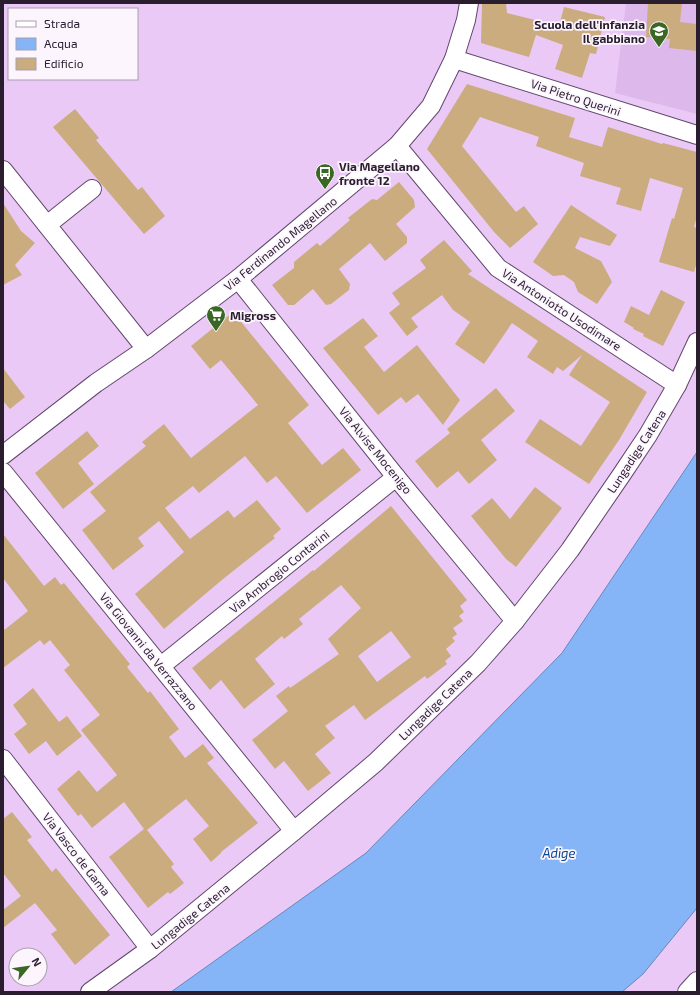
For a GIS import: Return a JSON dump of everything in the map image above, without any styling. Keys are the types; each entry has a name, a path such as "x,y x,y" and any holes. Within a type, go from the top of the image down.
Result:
{"street":[{"name":"Via Ferdinando Magellano","path":"3,455 96,383 146,349 238,279 397,146 431,106 454,59 466,20 469,3"},
{"name":"Via Pietro Querini","path":"454,59 697,135"},
{"name":"Via Antoniotto Usodimare","path":"397,146 498,268 677,385"},
{"path":"3,170 146,349"},
{"path":"47,225 92,189"},
{"name":"Via Alvise Mocenigo","path":"238,279 396,477 515,620"},
{"name":"Lungadige Catena","path":"90,992 150,949 376,762 478,663 515,620 570,550 648,435 677,385 697,342"},
{"name":"Via Giovanni da Verrazzano","path":"3,472 294,831"},
{"name":"Via Ambrogio Contarini","path":"161,666 396,477"},
{"name":"Via Vasco de Gama","path":"3,759 150,949"},
{"path":"687,992 697,981"}],"shaded area":[{"name":"Scuola dell'infanzia Il gabbiano","path":"626,3 697,3 697,114 615,93"}],"water":[{"name":"Adige","path":"697,452 697,908 643,974 622,992 171,992 366,853 562,653"}],"building":[{"path":"482,3 506,3 507,13 559,26 564,7 605,17 596,54 590,53 582,78 555,69 563,45 536,35 529,57 481,43"},
{"path":"648,3 682,3 680,22 697,24 697,51 669,48 670,39 646,37"},
{"path":"467,84 575,118 569,137 602,147 608,127 662,144 697,152 697,216 694,227 697,228 697,262 694,272 659,262 672,218 674,219 683,188 650,178 641,211 616,204 621,188 580,176 584,163 536,146 539,137 480,117 462,146 516,212 524,206 538,224 510,248 494,232 427,149"},
{"path":"75,109 99,138 96,140 138,190 142,187 165,216 144,234 53,127"},
{"path":"399,182 414,200 415,207 396,224 407,237 407,243 385,261 370,243 339,269 350,284 349,290 331,304 326,305 313,289 294,305 288,305 272,285 294,268 294,262 317,243 320,246 350,220 348,218 372,199 377,200"},
{"path":"3,203 21,231 35,243 15,265 22,275 3,285"},
{"path":"571,205 617,235 610,246 580,237 575,248 601,261 612,282 597,304 578,292 574,282 564,275 553,276 533,262"},
{"path":"444,240 472,271 468,274 647,392 619,440 589,484 525,442 540,419 581,446 610,402 569,375 582,355 563,371 557,367 553,374 527,357 538,341 512,323 484,364 455,344 470,322 453,310 442,295 411,318 418,327 407,336 389,313 400,304 392,293 426,268 420,260"},
{"path":"661,290 685,302 663,346 643,336 644,334 633,329 634,328 624,322 631,306 649,315"},
{"path":"233,312 309,405 288,423 322,465 343,448 361,470 307,513 276,476 267,483 245,456 199,493 193,486 165,508 190,539 228,510 234,518 257,500 281,529 273,536 275,538 223,579 164,629 135,594 184,552 159,521 138,538 144,546 113,570 82,530 106,511 90,492 146,446 142,442 164,424 191,458 258,405 221,360 210,369 191,346"},
{"path":"363,318 378,336 364,347 384,372 417,345 460,400 443,425 418,394 406,403 401,397 378,415 323,348"},
{"path":"3,368 25,397 10,409 3,401"},
{"path":"496,388 515,411 481,440 497,460 469,484 458,471 437,488 415,461 450,433 447,429"},
{"path":"87,431 99,446 78,463 94,484 63,509 35,473"},
{"path":"535,487 562,508 516,567 506,559 471,516 492,498 510,519"},
{"path":"391,506 467,600 460,606 464,612 459,616 463,621 453,628 457,634 452,638 455,641 446,649 451,656 445,661 447,664 427,679 425,676 365,720 354,705 325,726 335,738 315,754 331,773 308,791 284,761 275,769 252,740 288,711 276,696 339,654 328,639 361,608 341,585 299,619 303,624 284,639 282,636 255,659 275,684 244,709 221,680 210,690 192,668 313,570 314,571","holes":["391,631 411,657 377,682 358,656"]},
{"path":"3,534 44,586 55,577 61,585 64,583 130,664 127,667 148,693 150,691 179,729 169,737 185,758 203,744 214,758 207,763 258,823 221,852 211,862 193,839 209,826 186,799 147,830 174,864 171,867 184,883 170,894 168,892 148,908 109,857 144,829 124,802 92,828 81,814 78,816 57,789 79,770 97,792 117,775 81,730 100,715 64,670 70,665 50,640 44,645 40,640 3,668 3,631 28,611 3,578"},
{"path":"33,688 59,722 67,716 82,736 57,756 46,741 29,754 14,734 27,724 13,705"},
{"path":"12,812 32,837 27,840 52,872 56,868 110,935 75,965 51,934 57,930 35,903 3,928 3,910 21,896 3,873 3,819"}],"place":[{"name":"Scuola dell'infanzia Il gabbiano","path":"659,48"},
{"name":"Via Magellano fronte 12","path":"325,190"},
{"name":"Migross","path":"216,332"}]}
